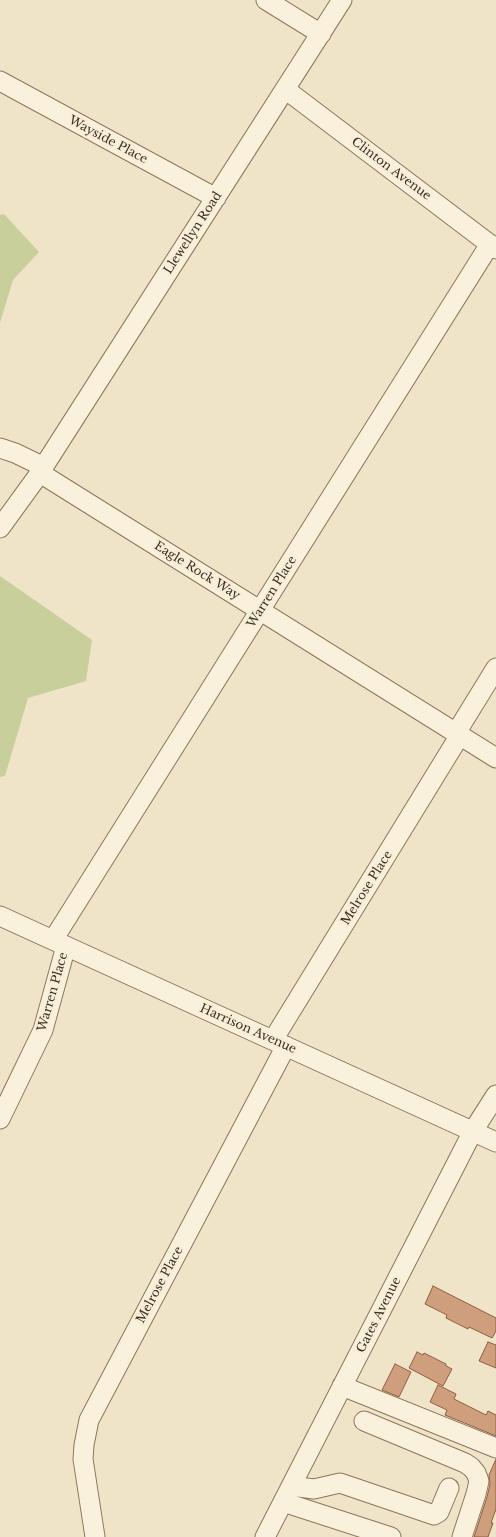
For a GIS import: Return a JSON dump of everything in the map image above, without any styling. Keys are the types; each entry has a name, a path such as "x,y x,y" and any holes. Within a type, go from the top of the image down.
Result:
{"street":[{"path":"266,0 321,34"},
{"name":"Llewellyn Road","path":"0,528 42,470 342,0"},
{"name":"Wayside Place","path":"0,81 216,198"},
{"name":"Clinton Avenue","path":"285,90 493,247"},
{"name":"Warren Place","path":"0,1119 44,1030 60,943 260,611 493,247"},
{"name":"Eagle Rock Way","path":"0,448 16,453 260,611 496,758"},
{"name":"Melrose Place","path":"95,1537 84,1459 84,1445 89,1420 280,1043 496,668"},
{"name":"Harrison Avenue","path":"0,916 496,1142"},
{"name":"Gates Avenue","path":"265,1537 474,1131 496,1095"},
{"path":"342,1386 496,1448"},
{"path":"364,1421 465,1462 471,1467 479,1481 462,1537"},
{"path":"287,1494 340,1483 434,1515 439,1512 449,1488"},
{"path":"287,1494 391,1537"}],"green space":[{"path":"4,214 39,252 13,280 0,323 0,215"},
{"path":"0,576 92,640 86,681 28,698 5,776 0,777"}],"building":[{"path":"433,1286 496,1318 496,1331 492,1338 446,1318 447,1315 425,1304"},
{"path":"488,1342 496,1345 496,1368 479,1361"},
{"path":"417,1352 423,1355 424,1353 452,1369 443,1386 409,1368"},
{"path":"395,1364 411,1372 399,1397 382,1390"},
{"path":"438,1385 456,1394 454,1399 486,1415 488,1411 496,1415 496,1436 445,1415 447,1410 430,1402"},
{"path":"496,1459 496,1509 491,1523 493,1523 488,1537 474,1537 487,1497 490,1484 489,1475"}]}
